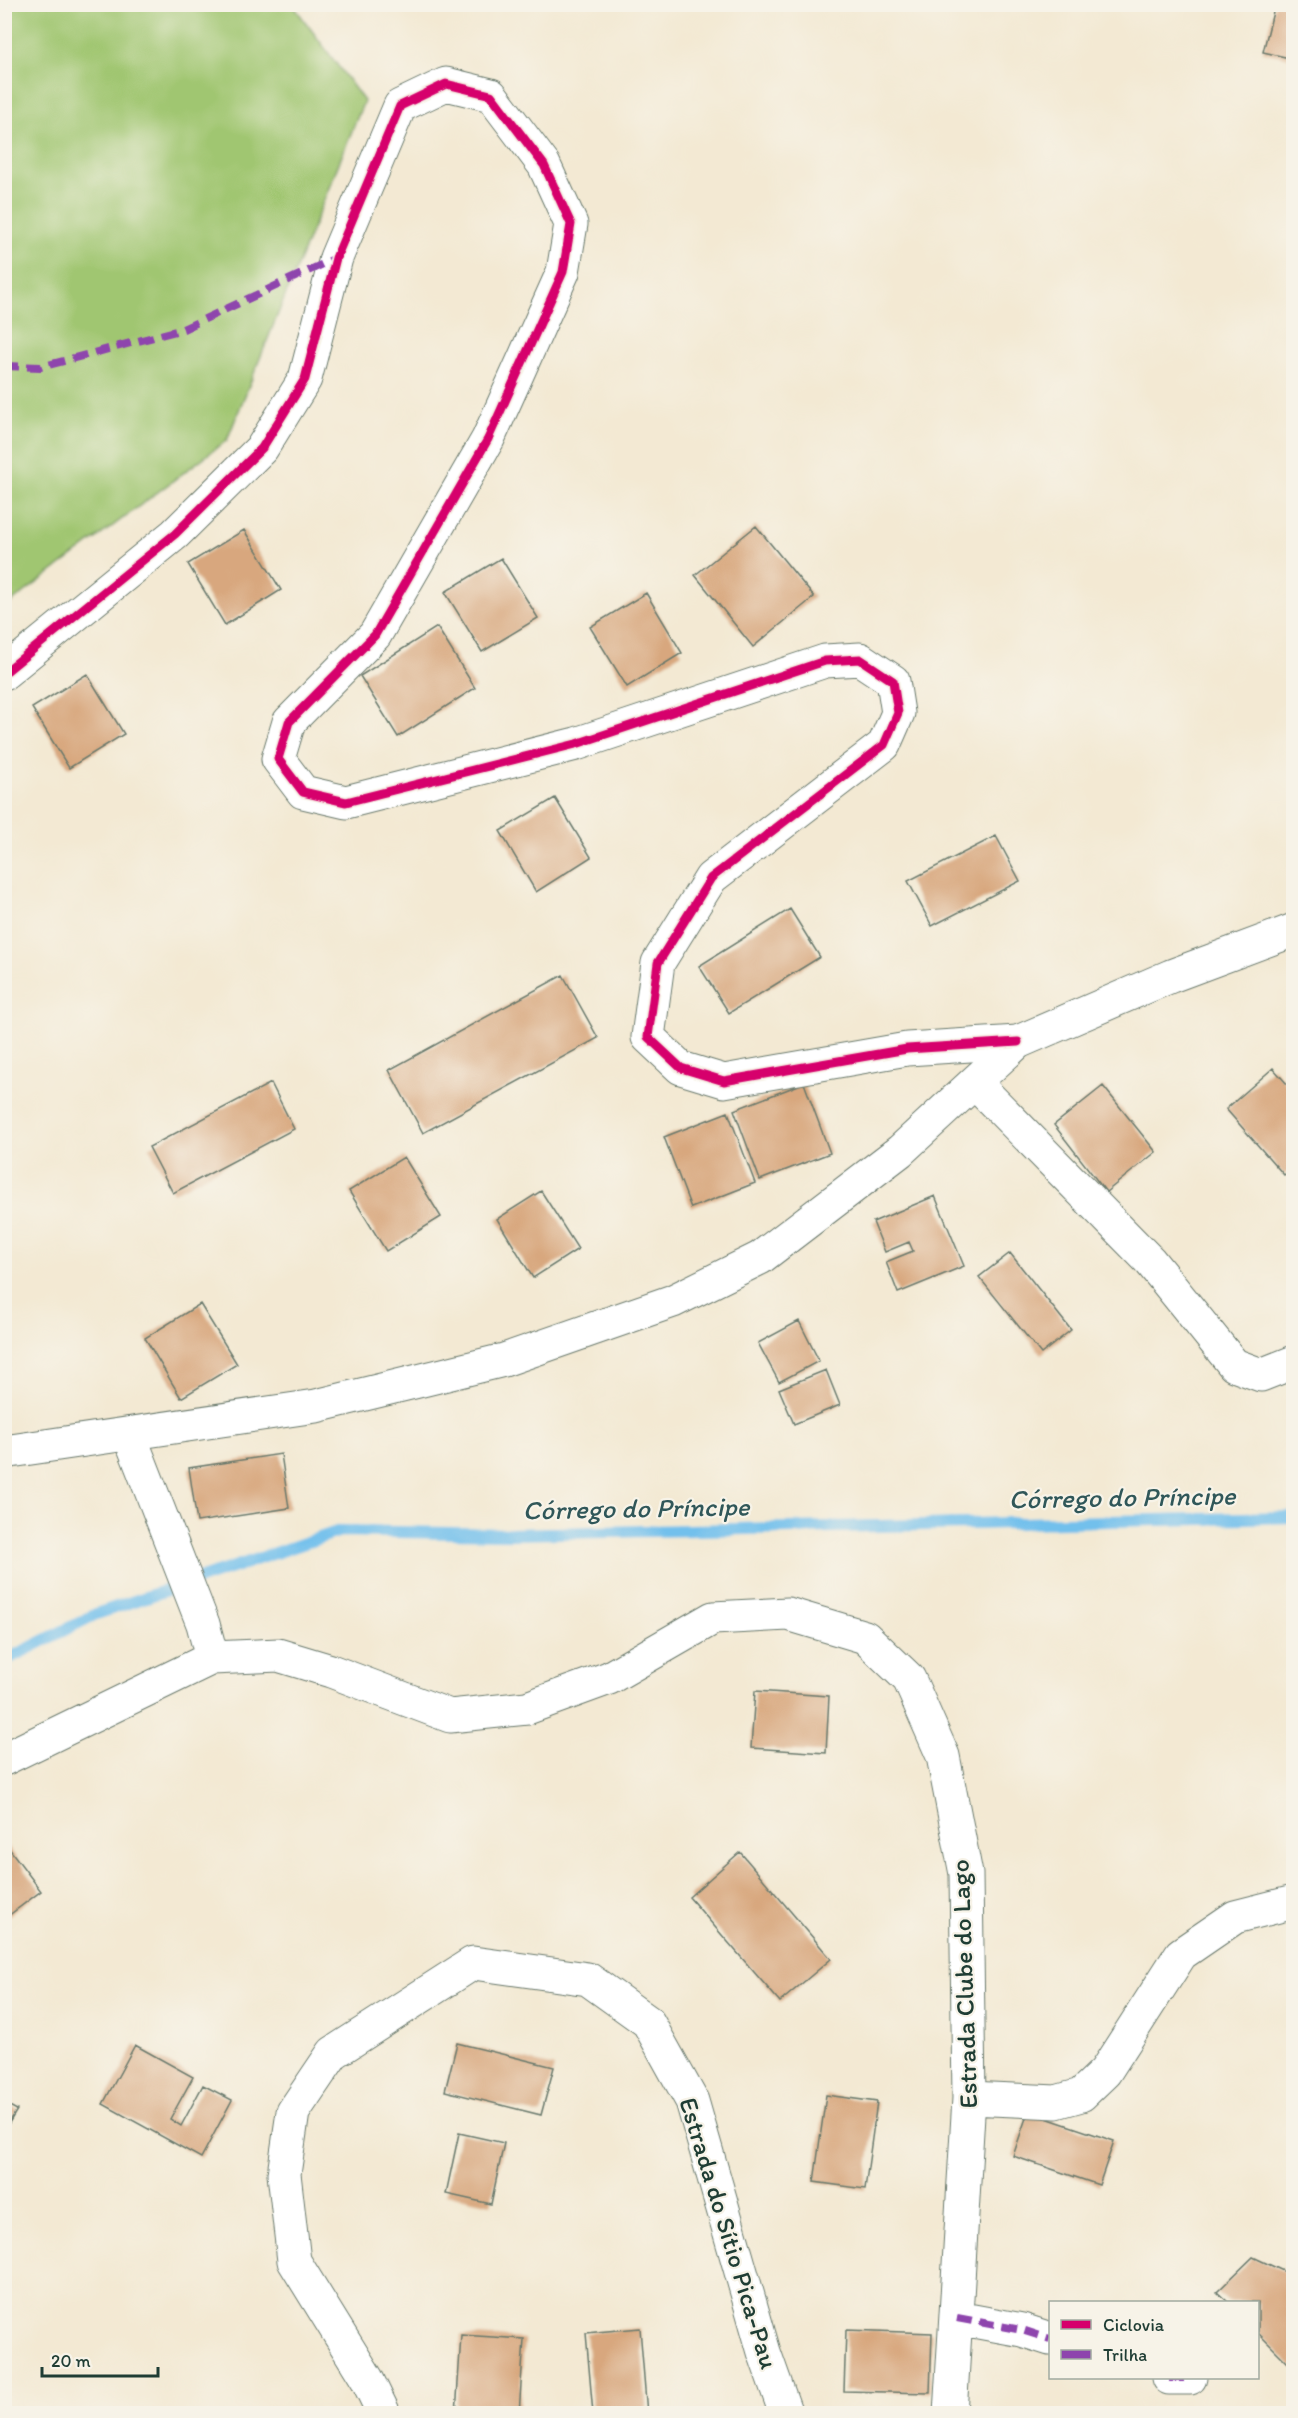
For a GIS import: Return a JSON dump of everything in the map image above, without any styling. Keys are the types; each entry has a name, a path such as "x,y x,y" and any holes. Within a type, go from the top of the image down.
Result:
{"street":[{"path":"4,673 175,534 262,448 305,379 336,258 400,106 446,84 491,95 544,165 572,224 563,272 488,439 375,635 289,722 278,759 303,792 346,802 576,744 825,661 860,659 894,681 898,713 884,745 711,878 658,963 648,1037 681,1068 724,1081 907,1049 1018,1042 1171,976 1293,930"},
{"path":"4,1452 338,1401 504,1360 673,1301 760,1258 900,1151 976,1084 1018,1042"},
{"path":"976,1084 1150,1261 1234,1365 1261,1375 1293,1362"},
{"path":"129,1434 174,1548 212,1658"},
{"name":"Estrada Clube do Lago","path":"4,1759 212,1658 278,1655 331,1671 450,1716 527,1708 598,1682 713,1618 788,1614 865,1636 909,1679 943,1756 966,1874 969,2098 950,2414"},
{"path":"969,2098 1056,2102 1081,2095 1105,2072 1181,1954 1236,1917 1293,1902"},
{"name":"Estrada do Sítio Pica-Pau","path":"384,2414 367,2379 294,2260 284,2174 293,2112 333,2053 473,1963 588,1979 648,2022 692,2101 764,2352 786,2414"},
{"path":"957,2318 1022,2330 1049,2339"}],"green space":[{"path":"5,4 293,5 364,101 227,440 5,607"}],"building":[{"path":"1275,4 1294,4 1294,59 1263,52"},
{"path":"756,526 814,597 753,647 695,575"},
{"path":"244,530 281,590 225,625 188,564"},
{"path":"501,558 538,618 482,652 445,592"},
{"path":"646,593 682,653 627,687 590,627"},
{"path":"437,627 475,688 398,737 360,676"},
{"path":"87,674 124,734 69,768 32,708"},
{"path":"555,798 591,857 536,892 500,831"},
{"path":"996,836 1020,881 932,926 908,881"},
{"path":"790,909 820,957 729,1013 699,966"},
{"path":"563,975 598,1038 423,1133 389,1070"},
{"path":"1273,1068 1294,1092 1294,1167 1284,1175 1226,1109"},
{"path":"271,1083 294,1129 173,1193 149,1147"},
{"path":"804,1083 830,1153 760,1180 734,1110"},
{"path":"1103,1086 1156,1152 1106,1192 1054,1125"},
{"path":"728,1112 755,1183 691,1208 664,1137"},
{"path":"404,1157 441,1217 386,1251 349,1191"},
{"path":"541,1191 578,1249 533,1278 497,1219"},
{"path":"935,1196 964,1266 898,1293 886,1262 913,1251 909,1242 885,1252 873,1222"},
{"path":"1010,1253 1071,1330 1041,1354 979,1277"},
{"path":"200,1304 237,1364 181,1398 145,1338"},
{"path":"799,1321 819,1361 779,1382 758,1343"},
{"path":"826,1370 840,1405 794,1424 779,1389"},
{"path":"281,1454 289,1508 197,1522 189,1468"},
{"path":"755,1691 829,1696 826,1753 751,1748"},
{"path":"8,1847 41,1891 4,1919 4,1850"},
{"path":"740,1852 831,1959 780,2002 689,1897"},
{"path":"457,2043 554,2067 541,2115 445,2091"},
{"path":"135,2045 193,2077 170,2119 181,2126 203,2085 232,2100 201,2158 103,2104"},
{"path":"826,2095 877,2102 865,2189 814,2182"},
{"path":"4,2103 17,2110 4,2131"},
{"path":"1028,2112 1114,2141 1099,2185 1013,2156"},
{"path":"459,2133 504,2143 491,2204 446,2194"},
{"path":"1253,2257 1294,2276 1294,2369 1259,2334 1259,2301 1227,2301 1217,2292"},
{"path":"640,2328 647,2414 593,2414 586,2333"},
{"path":"846,2330 932,2333 930,2393 844,2391"},
{"path":"461,2335 524,2339 519,2414 456,2414"}],"waterway":[{"name":"Córrego do Príncipe","path":"4,1661 96,1614 340,1531 510,1534 1294,1517"}],"marked path":[{"path":"4,366 41,367 183,329 336,258"},
{"path":"957,2318 1022,2330 1049,2339"}],"cycle path":[{"path":"4,673 175,534 262,448 305,379 336,258 400,106 446,84 491,95 544,165 571,224 563,272 488,439 375,635 289,722 278,759 303,792 346,802 576,744 825,661 860,659 893,681 898,713 884,745 711,878 658,963 648,1037 681,1068 724,1081 907,1049 1018,1042"}]}
